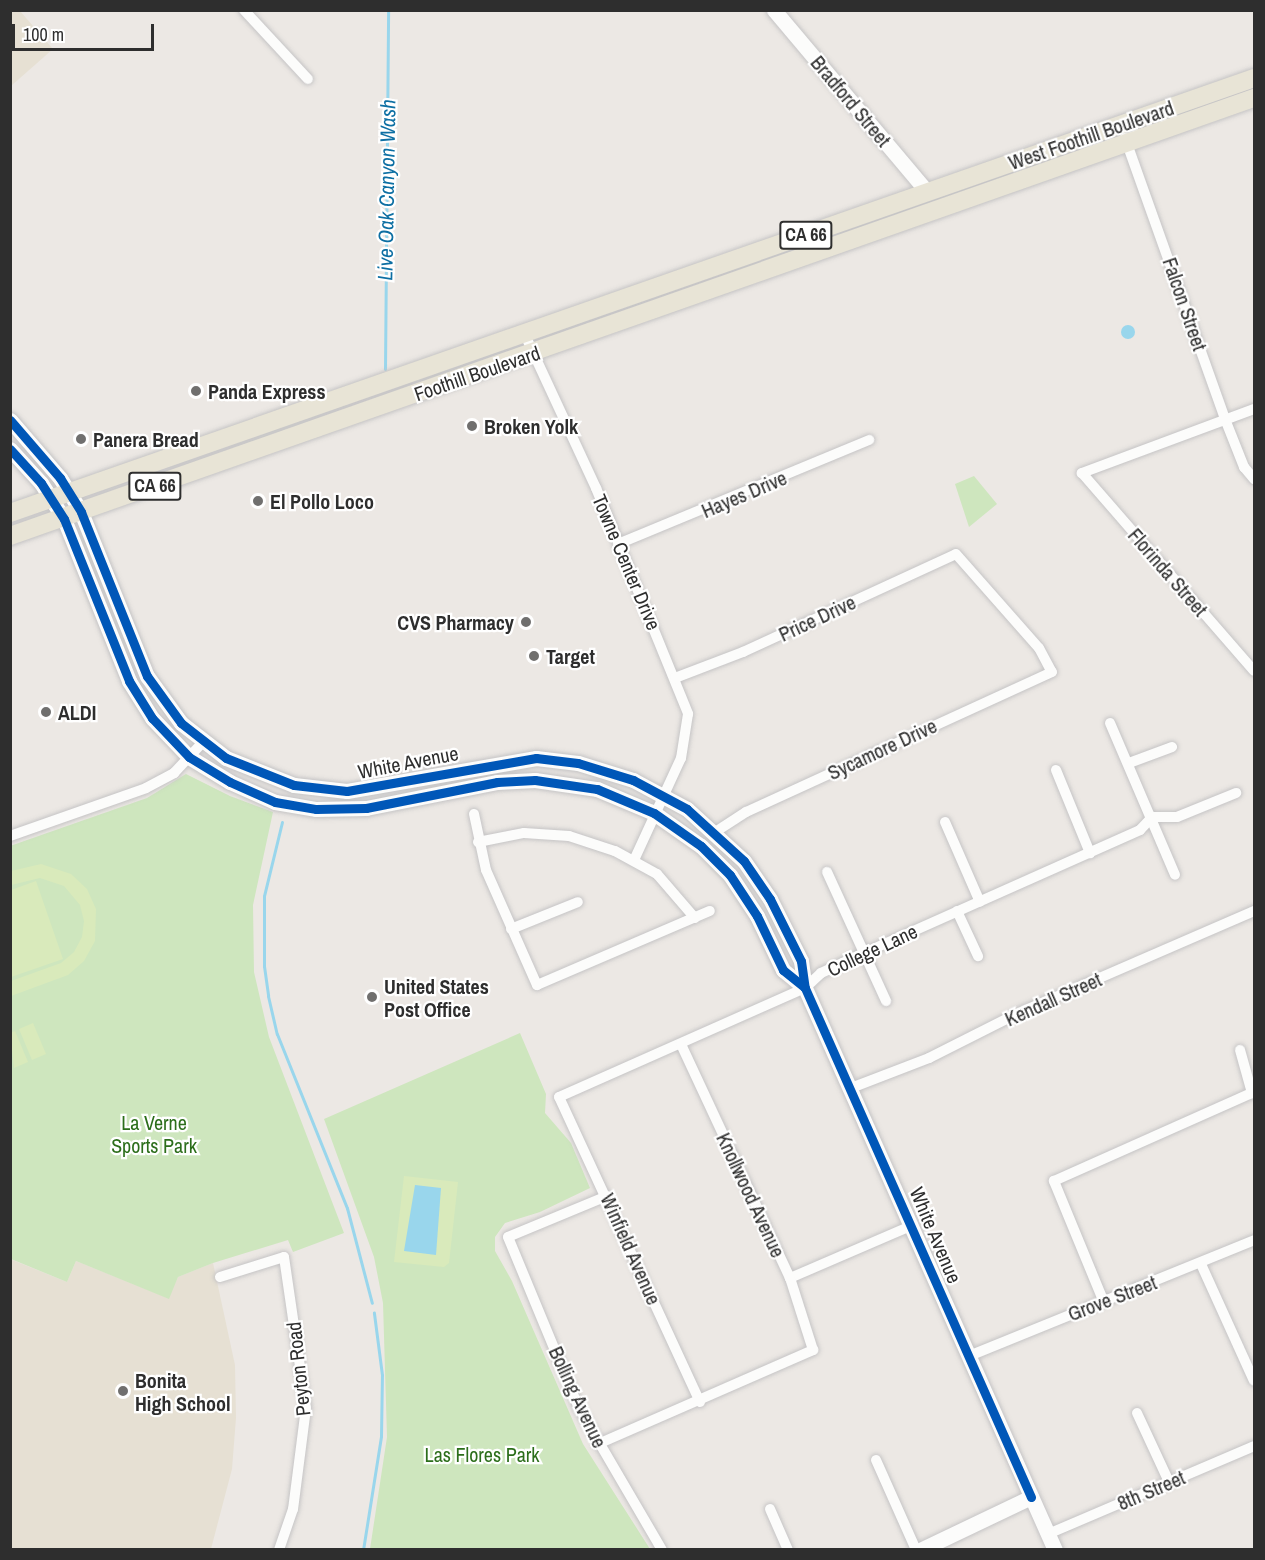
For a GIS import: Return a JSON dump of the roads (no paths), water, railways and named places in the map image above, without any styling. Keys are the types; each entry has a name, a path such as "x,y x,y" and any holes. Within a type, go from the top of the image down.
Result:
{"main road":[{"name":"Bradford Street","path":"774,10 927,192"},
{"name":"West Foothill Boulevard","path":"927,192 1254,78"},
{"name":"West Foothill Boulevard","path":"941,207 1254,98"},
{"name":"Foothill Boulevard","path":"10,513 525,335 927,192"},
{"name":"Foothill Boulevard","path":"10,536 532,354 941,207"},
{"name":"White Avenue","path":"10,420 70,493 81,512 147,676 167,707 203,742 254,772 323,791 364,790 536,758 578,763 633,780 662,795 715,832 744,861 770,899 801,961 805,988 913,1226 1055,1550"},
{"name":"White Avenue","path":"10,449 52,499 64,519 129,681 152,718 189,757 230,782 275,802 316,809 366,808 497,782 535,780 597,789 654,813 701,846 730,875 757,916 783,969 805,988"},
{"path":"918,1550 1031,1497"}],"street":[{"path":"244,10 308,79"},
{"name":"Falcon Street","path":"1121,125 1225,419 1244,467 1254,479"},
{"name":"Towne Center Drive","path":"525,335 579,450 688,714 681,758 634,860"},
{"path":"1225,419 1254,409"},
{"name":"Florinda Street","path":"1225,419 1082,473 1254,671"},
{"name":"Hayes Drive","path":"618,544 869,440"},
{"name":"Price Drive","path":"675,678 744,652 956,554 1038,648 1052,672"},
{"name":"Sycamore Drive","path":"715,832 746,812 1052,672"},
{"path":"1110,723 1175,875"},
{"path":"10,836 146,788 174,773 203,742"},
{"path":"1129,763 1172,747"},
{"path":"1056,770 1090,853"},
{"path":"1152,817 1177,817 1236,793"},
{"path":"474,814 478,842 511,929 537,985 710,911"},
{"name":"College Lane","path":"559,1097 805,988 820,973 864,952 1140,830 1152,817"},
{"path":"945,822 980,902"},
{"path":"478,842 524,833 568,836 634,860 671,886 695,918"},
{"path":"827,872 886,1001"},
{"path":"511,929 578,902"},
{"path":"957,911 978,956"},
{"name":"Kendall Street","path":"851,1088 928,1058 1014,1015 1254,911"},
{"name":"Knollwood Avenue","path":"681,1044 790,1278 813,1350 700,1402"},
{"path":"1103,1300 1054,1181 1253,1093 1240,1050"},
{"name":"Winfield Avenue","path":"559,1097 607,1196 700,1402"},
{"name":"Bolling Avenue","path":"607,1196 508,1237 579,1408 662,1550"},
{"path":"790,1278 913,1226"},
{"name":"Grove Street","path":"969,1356 1103,1300 1201,1264 1254,1240"},
{"name":"Peyton Road","path":"219,1277 284,1257 306,1408 293,1509 279,1550"},
{"path":"1201,1264 1254,1381"},
{"path":"598,1444 700,1402"},
{"path":"1137,1413 1169,1482"},
{"name":"8th Street","path":"1048,1534 1254,1446"},
{"path":"876,1460 918,1550"},
{"path":"770,1509 788,1550"}],"water":[{"path":"1128,325 1133,327 1135,332 1133,337 1128,339 1123,337 1121,332 1123,327"},
{"path":"415,1185 441,1188 436,1255 404,1251"}],"waterway":[{"name":"Live Oak Canyon Wash","path":"385,369 388,10"},
{"path":"282,822 264,896 264,966 268,996 277,1034 347,1208 372,1303"},
{"path":"363,1550 381,1436 382,1375 374,1313"}],"place":[{"name":"Panda Express","path":"196,391"},
{"name":"Broken Yolk","path":"472,426"},
{"name":"Panera Bread","path":"81,439"},
{"name":"El Pollo Loco","path":"258,501"},
{"name":"CVS Pharmacy","path":"526,622"},
{"name":"Target","path":"534,656"},
{"name":"ALDI","path":"46,712"},
{"name":"United States Post Office","path":"372,997"},
{"name":"Bonita High School","path":"123,1391"}],"park label":[{"name":"La Verne Sports Park","path":"154,1134"},
{"name":"Las Flores Park","path":"482,1454"}]}
